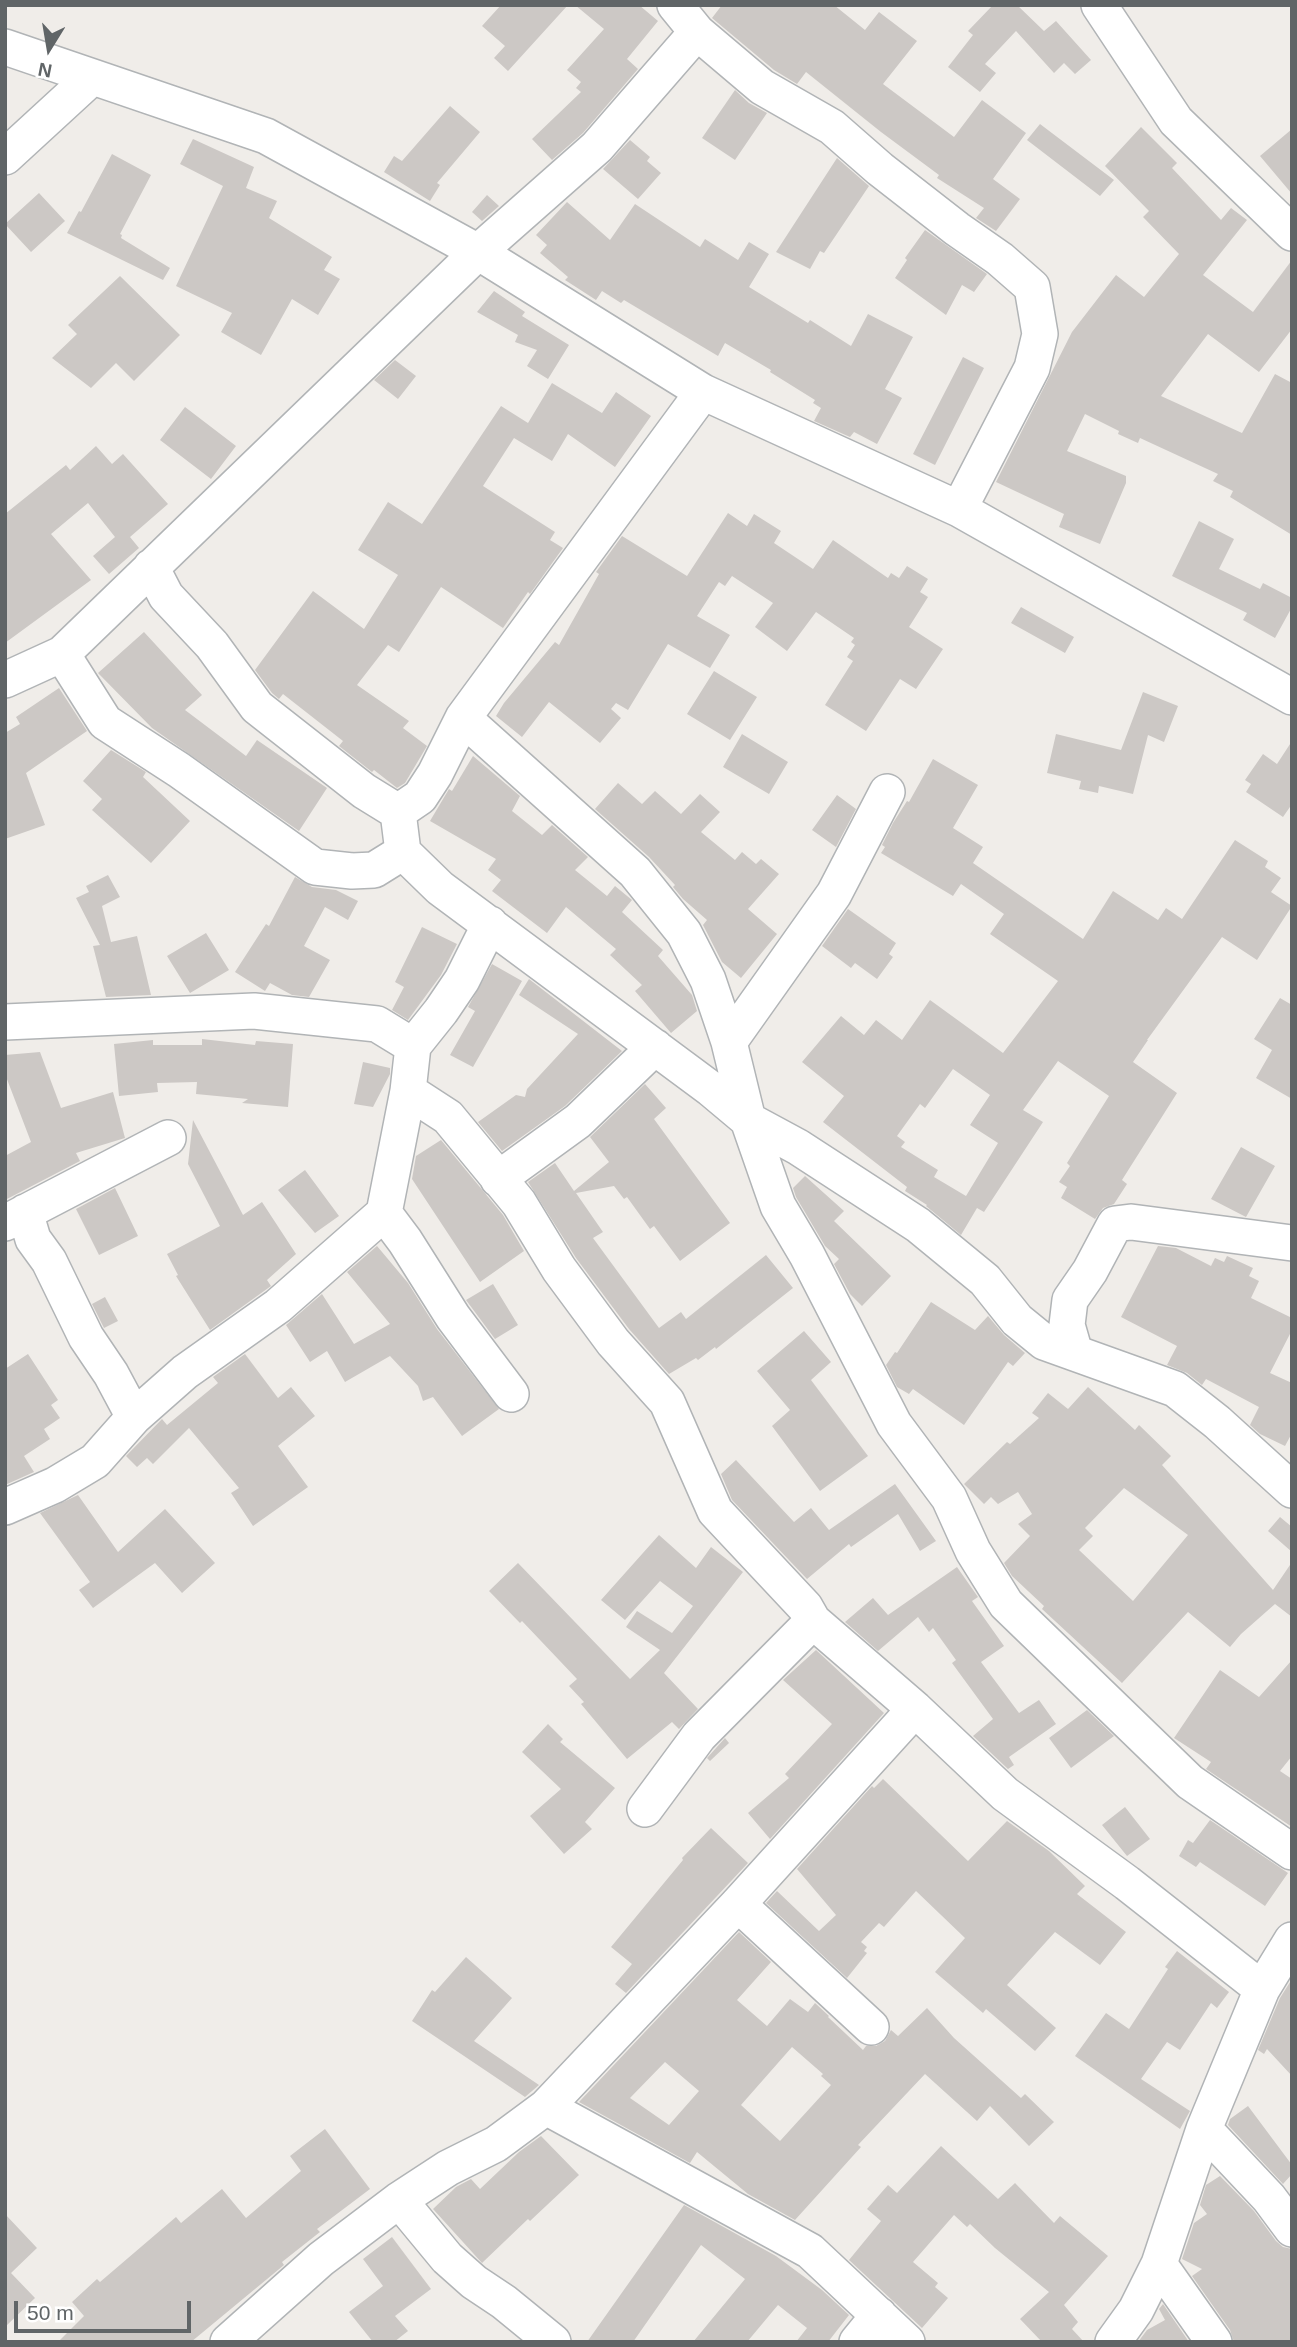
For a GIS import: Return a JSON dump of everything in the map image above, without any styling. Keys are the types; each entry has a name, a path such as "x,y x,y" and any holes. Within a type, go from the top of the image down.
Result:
{"street":[{"path":"675,5 697,32 762,87 832,127 880,169 1000,259 1032,287 1040,334 1032,368 959,509"},
{"path":"1100,5 1176,121 1292,233"},
{"path":"5,680 62,654 478,252 597,148 697,32"},
{"path":"5,47 266,136 478,252 702,392 959,509 1290,693"},
{"path":"5,157 91,78"},
{"path":"398,812 420,797 435,774 463,718 702,392"},
{"path":"151,567 166,596 212,645 257,706 364,791 398,812"},
{"path":"62,654 105,722 179,770 315,867 352,871 374,870 403,852"},
{"path":"463,718 635,872 684,933 708,980 729,1042 748,1120 778,1206 807,1255 894,1424 948,1498 973,1551 1006,1604 1190,1782 1292,1852"},
{"path":"729,1042 834,894 887,792"},
{"path":"398,812 403,852 440,888 655,1047 748,1120 799,1147 918,1225 985,1280 1017,1320 1044,1342 1175,1389 1217,1422 1290,1488"},
{"path":"5,1507 55,1485 94,1461 134,1417 185,1372 278,1306 384,1213 408,1091 413,1046 441,1012 462,980 490,924"},
{"path":"5,1023 254,1011 377,1024 413,1046"},
{"path":"498,1179 578,1121 655,1047"},
{"path":"408,1091 448,1117 519,1203 559,1269 613,1342 667,1402 715,1511 805,1607 813,1621 915,1709 1004,1794 1127,1882 1262,1989"},
{"path":"134,1417 111,1374 86,1338 49,1261 15,1218 168,1138"},
{"path":"384,1213 453,1317 511,1394"},
{"path":"1075,1353 1067,1325 1070,1300 1115,1224 1131,1222 1292,1243"},
{"path":"645,1810 699,1736 813,1621"},
{"path":"228,2342 321,2259 399,2200 448,2168 496,2144 546,2107 738,1904 915,1709"},
{"path":"738,1904 870,2026"},
{"path":"1112,2342 1136,2310 1159,2264 1204,2129 1262,1989 1292,1940"},
{"path":"546,2107 810,2251 907,2342"},
{"path":"1204,2129 1269,2198 1292,2229"},
{"path":"399,2200 447,2258 553,2342"},
{"path":"1159,2264 1214,2342"},
{"path":"857,2342 879,2315"}],"building":[{"path":"501,5 568,5 508,71 494,58 505,46 482,26"},
{"path":"575,5 639,5 658,21 627,59 638,69 583,133 552,160 532,139 581,92 576,88 581,82 567,70 604,29"},
{"path":"722,5 834,5 865,30 879,12 917,41 883,84 954,137 982,100 1026,133 993,179 1020,199 996,231 976,218 984,208 937,178 939,175 806,72 797,84 774,70 712,18"},
{"path":"993,5 1017,5 1044,31 1056,21 1091,60 1075,74 1064,63 1054,73 1016,31 985,64 996,73 980,92 948,67 973,35 968,31"},
{"path":"735,90 749,103 767,113 735,160 702,138"},
{"path":"450,106 480,132 437,183 440,185 430,201 384,172 394,156 402,161"},
{"path":"1040,124 1114,180 1100,196 1027,140"},
{"path":"1141,127 1177,163 1172,168 1221,220 1231,208 1247,220 1203,275 1253,312 1292,260 1292,329 1259,372 1208,334 1161,396 1242,433 1275,374 1292,383 1292,535 1230,497 1233,491 1213,481 1218,474 1140,438 1138,443 1118,434 1119,431 1085,414 1067,451 1126,476 1126,483 1100,544 1059,527 1064,514 996,482 1072,332 1116,275 1144,297 1179,254 1143,217 1149,211 1105,166"},
{"path":"1292,129 1292,194 1260,156"},
{"path":"193,139 254,167 246,188 277,201 269,218 332,257 324,270 340,279 318,315 292,299 261,355 221,332 232,313 176,286 223,186 180,164"},
{"path":"630,140 650,157 647,161 661,173 638,199 603,169"},
{"path":"112,154 151,175 120,234 121,238 170,268 163,280 67,233"},
{"path":"837,158 869,186 824,253 820,251 810,269 776,252"},
{"path":"39,193 65,221 31,252 5,224"},
{"path":"487,195 499,206 482,221 472,212"},
{"path":"567,202 610,240 635,204 700,247 705,239 738,260 749,242 769,254 749,287 851,346 868,314 913,337 885,389 902,398 877,444 854,432 850,437 814,421 821,408 813,403 815,400 725,343 718,356 624,300 621,303 602,291 596,300 565,280 568,277 540,253 547,245 536,235"},
{"path":"925,230 987,274 974,292 962,285 946,315 895,278 907,260 905,258"},
{"path":"120,276 180,335 134,381 116,363 91,388 52,358 77,334 68,325"},
{"path":"494,291 525,312 522,316 569,345 548,379 527,366 537,350 515,342 518,335 477,312"},
{"path":"963,357 984,368 935,465 913,454"},
{"path":"395,360 416,376 398,399 374,380"},
{"path":"552,383 602,413 616,392 651,416 615,467 568,434 552,461 514,438 483,486 555,532 550,540 563,548 503,628 441,587 399,652 388,645 357,685 409,721 403,728 427,746 405,783 397,788 339,746 343,741 283,694 279,699 255,670 313,591 364,629 398,575 358,550 388,502 422,524 501,406 528,423"},
{"path":"185,407 236,446 211,479 160,440"},
{"path":"96,446 112,464 123,454 168,504 130,537 139,548 109,574 93,556 115,537 88,503 51,534 91,580 5,643 5,514 66,465 70,470"},
{"path":"728,513 747,526 754,514 781,531 774,543 813,569 833,540 888,578 891,573 899,578 907,566 928,579 920,592 928,597 909,627 943,649 916,689 900,679 866,731 825,705 853,661 847,657 855,645 851,642 854,638 816,612 787,651 755,627 773,603 732,576 725,586 719,582 697,616 730,635 710,668 668,644 628,710 616,703 611,709 621,718 600,743 549,702 522,737 496,716 555,642 559,645 599,574 596,572 622,536 687,576"},
{"path":"1199,521 1234,539 1219,569 1260,589 1263,583 1292,598 1292,607 1275,638 1243,620 1247,613 1172,576"},
{"path":"1021,607 1074,637 1065,653 1011,623"},
{"path":"144,632 202,695 185,710 246,756 257,740 327,788 299,831 152,728 98,673"},
{"path":"714,671 757,697 730,740 687,714"},
{"path":"59,688 87,731 26,773 45,825 5,839 5,733 20,724 16,717"},
{"path":"1143,692 1178,706 1164,742 1148,735 1133,794 1099,786 1098,793 1079,789 1081,781 1047,773 1056,734 1121,750"},
{"path":"742,734 788,762 769,794 723,767"},
{"path":"1292,741 1292,804 1283,817 1246,792 1251,784 1245,780 1263,754 1277,764"},
{"path":"111,750 146,772 143,777 190,821 151,863 92,810 102,799 83,781"},
{"path":"473,756 520,796 512,811 542,835 552,825 588,857 575,870 607,896 615,886 632,900 622,912 663,950 658,956 692,995 697,1011 671,1033 635,991 642,985 610,955 616,949 566,907 547,933 492,891 501,880 488,870 496,859 430,821"},
{"path":"933,759 978,785 953,828 983,847 973,863 1083,939 1113,891 1158,920 1166,908 1182,919 1235,840 1268,861 1265,867 1281,878 1271,892 1292,906 1257,960 1222,937 1133,1062 1177,1093 1122,1180 1127,1184 1114,1204 1103,1208 1095,1219 1061,1198 1067,1187 1059,1182 1070,1166 1067,1163 1109,1096 1058,1061 1023,1110 1043,1122 984,1212 977,1208 961,1235 927,1205 905,1191 907,1187 823,1122 844,1096 802,1062 841,1016 864,1035 876,1020 902,1040 930,1000 1003,1053 1058,981 990,934 1004,914 961,884 953,896 881,853 893,823 907,801 909,802","holes":["953,1069 990,1095 970,1125 998,1143 966,1196 934,1177 938,1170 901,1147 905,1142 897,1136 920,1104 925,1108"]},
{"path":"618,783 642,804 655,791 681,814 700,794 720,812 701,832 735,860 742,852 756,864 761,859 779,874 748,909 777,934 741,978 722,962 703,925 707,920 683,899 673,887 675,885 649,857 595,809"},
{"path":"837,795 856,809 836,847 812,830"},
{"path":"108,875 120,897 102,906 111,942 137,936 151,995 106,997 93,946 100,945 76,898 89,892 86,886"},
{"path":"295,877 312,887 336,890 358,901 348,920 325,907 304,946 330,960 309,997 292,995 270,983 265,991 235,972 266,924 269,926"},
{"path":"848,909 896,943 889,954 893,957 877,979 855,963 851,968 822,946"},
{"path":"422,927 457,944 441,975 408,1020 392,1010 404,987 395,982"},
{"path":"206,933 229,970 190,993 167,956"},
{"path":"492,964 522,981 473,1067 450,1055 475,1011 468,1007"},
{"path":"529,979 622,1051 565,1106 502,1151 478,1122 516,1095 525,1097 527,1089 578,1034 519,995"},
{"path":"1280,998 1292,1005 1292,1099 1256,1078 1272,1050 1254,1039"},
{"path":"202,1039 255,1045 256,1041 293,1044 288,1107 242,1103 248,1099 196,1094 197,1082 157,1083 158,1092 119,1096 114,1044 153,1040 153,1045 202,1045"},
{"path":"40,1052 61,1108 113,1092 125,1138 76,1153 80,1161 5,1200 5,1156 31,1142 5,1074 5,1055"},
{"path":"363,1062 390,1068 390,1074 373,1107 354,1104"},
{"path":"645,1084 666,1108 654,1119 730,1223 680,1261 654,1226 650,1229 627,1197 624,1199 614,1186 576,1193 603,1232 593,1238 659,1328 681,1312 686,1319 766,1255 793,1288 716,1349 715,1347 698,1360 696,1358 669,1374 629,1329 576,1258 528,1182 555,1163 574,1191 609,1162 590,1137"},
{"path":"193,1120 243,1215 262,1202 296,1254 267,1280 271,1286 210,1330 176,1276 178,1275 167,1254 220,1226 188,1164"},
{"path":"441,1140 503,1215 524,1251 480,1282 412,1179 416,1156"},
{"path":"1241,1147 1275,1166 1246,1217 1211,1199"},
{"path":"305,1170 339,1216 315,1233 278,1190"},
{"path":"805,1176 844,1211 834,1221 891,1276 862,1306 850,1294 834,1264 839,1259 825,1246 796,1197 793,1188"},
{"path":"115,1188 138,1236 99,1255 76,1209"},
{"path":"377,1246 408,1283 437,1329 499,1409 462,1436 433,1397 423,1401 418,1386 390,1356 345,1382 327,1351 310,1362 286,1325 322,1294 354,1344 390,1324 347,1272"},
{"path":"1158,1246 1176,1248 1211,1266 1215,1258 1224,1262 1227,1256 1253,1268 1249,1276 1259,1281 1251,1298 1292,1318 1292,1330 1270,1373 1292,1383 1292,1433 1285,1446 1260,1434 1250,1425 1259,1407 1206,1379 1202,1385 1187,1373 1167,1365 1177,1346 1121,1317"},
{"path":"493,1284 518,1325 495,1339 466,1300"},
{"path":"105,1297 118,1321 104,1328 92,1304"},
{"path":"931,1302 975,1330 988,1316 1004,1335 1025,1353 1013,1366 1008,1362 964,1425 913,1389 909,1394 897,1387 886,1365"},
{"path":"804,1331 831,1362 811,1380 868,1456 820,1491 772,1426 790,1410 757,1371"},
{"path":"28,1354 58,1400 51,1405 60,1418 44,1429 50,1439 24,1456 34,1472 5,1485 5,1369"},
{"path":"245,1354 278,1398 291,1387 315,1416 278,1446 308,1487 253,1526 231,1493 239,1488 189,1428 153,1464 147,1458 137,1467 126,1456 162,1419 167,1425 218,1383 213,1377"},
{"path":"1088,1387 1135,1430 1139,1425 1171,1456 1162,1465 1273,1590 1292,1562 1292,1617 1275,1604 1230,1647 1188,1612 1122,1683 1042,1609 1044,1606 1012,1576 1004,1563 1030,1536 1018,1524 1032,1514 1018,1492 998,1504 991,1497 984,1504 964,1484 1007,1442 1010,1444 1039,1418 1032,1413 1048,1393 1068,1409","holes":["1124,1488 1188,1535 1133,1601 1079,1550 1093,1536 1085,1528"]},
{"path":"736,1460 794,1522 811,1508 829,1530 895,1484 936,1541 920,1551 898,1514 851,1547 849,1544 807,1579 732,1500 721,1474"},
{"path":"78,1495 118,1552 165,1509 215,1563 182,1593 155,1563 93,1608 79,1590 90,1582 40,1513"},
{"path":"1280,1517 1292,1527 1292,1552 1268,1531"},
{"path":"659,1535 696,1568 711,1547 743,1572 664,1673 698,1709 679,1729 672,1722 627,1759 569,1686 577,1679 522,1621 520,1623 489,1591 518,1563 630,1679 660,1650 626,1627 637,1611 672,1633 693,1606 660,1581 625,1620 601,1600"},
{"path":"957,1567 978,1597 972,1601 1004,1646 981,1662 1019,1713 1039,1700 1056,1724 1009,1757 1014,1765 1008,1769 973,1736 993,1719 952,1663 956,1660 933,1628 929,1632 918,1617 878,1651 845,1622 873,1598 888,1615"},
{"path":"816,1650 884,1713 770,1839 748,1813 789,1778 785,1774 832,1724 783,1680"},
{"path":"1292,1660 1292,1756 1280,1771 1292,1779 1292,1827 1206,1769 1211,1762 1174,1738 1220,1670 1259,1697"},
{"path":"1087,1710 1114,1736 1071,1768 1049,1738"},
{"path":"548,1724 563,1739 560,1742 615,1788 585,1822 592,1829 564,1854 530,1816 561,1789 522,1752"},
{"path":"725,1738 729,1743 710,1761 707,1758"},
{"path":"883,1779 968,1861 1007,1821 1049,1851 1085,1886 1077,1894 1126,1932 1100,1965 1055,1932 1007,1985 1056,2028 1035,2051 986,2009 983,2013 935,1972 965,1938 916,1891 884,1927 879,1923 861,1942 867,1947 864,1951 867,1953 847,1978 766,1903 777,1891 819,1931 836,1915 797,1869 872,1786 874,1788"},
{"path":"1125,1807 1150,1839 1127,1856 1102,1825"},
{"path":"1210,1820 1288,1873 1265,1906 1200,1862 1196,1867 1179,1856 1188,1840 1193,1843"},
{"path":"711,1828 748,1863 626,1993 615,1984 632,1964 611,1947 682,1858"},
{"path":"739,1932 771,1962 737,2000 767,2026 790,1999 808,2012 815,2003 863,2050 866,2046 876,2046 885,2041 891,2030 898,2036 927,2008 954,2038 1021,2098 1025,2094 1054,2122 1029,2146 990,2106 977,2121 925,2074 858,2145 861,2147 795,2220 748,2194 697,2152 690,2163 579,2102","holes":["792,2047 823,2074 821,2076 831,2085 780,2141 741,2105","665,2062 699,2091 669,2125 630,2098"]},
{"path":"1177,1951 1229,1992 1217,2008 1211,2003 1180,2050 1167,2042 1141,2079 1190,2111 1180,2129 1075,2056 1106,2013 1129,2029"},
{"path":"466,1957 512,1998 474,2041 539,2085 525,2097 412,2021 432,1990 435,1992"},
{"path":"1292,1979 1292,2076 1267,2049 1264,2054 1258,2050 1280,1998"},
{"path":"1248,2106 1292,2165 1292,2174 1283,2184 1228,2125 1230,2119"},
{"path":"325,2129 370,2189 317,2229 320,2232 282,2262 284,2265 191,2342 58,2342 84,2316 72,2302 97,2279 100,2282 176,2217 181,2223 222,2189 246,2218 301,2171 290,2156"},
{"path":"541,2136 579,2175 482,2263 433,2209 456,2187 471,2179 480,2189 519,2152"},
{"path":"941,2146 998,2199 1015,2183 1054,2223 1060,2216 1108,2256 1064,2305 1078,2322 1072,2329 1084,2342 1042,2342 1020,2319 1049,2292 970,2224 967,2227 954,2215 913,2262 938,2283 935,2287 948,2298 922,2328 849,2260 881,2221 867,2209 888,2185 897,2193"},
{"path":"1220,2176 1254,2211 1276,2241 1283,2247 1292,2249 1292,2342 1234,2342 1230,2330 1192,2276 1202,2269 1182,2259 1194,2223 1207,2214 1200,2205 1206,2185"},
{"path":"684,2205 776,2256 822,2290 849,2315 828,2342 796,2342 807,2328 778,2305 747,2342 693,2342 745,2279 701,2245 633,2342 587,2342"},
{"path":"5,2214 37,2248 11,2273 35,2298 5,2327"},
{"path":"392,2237 431,2289 395,2316 408,2331 394,2342 373,2342 349,2312 383,2286 363,2259"},
{"path":"1163,2304 1189,2342 1138,2342 1147,2330 1165,2320 1159,2309"}]}
